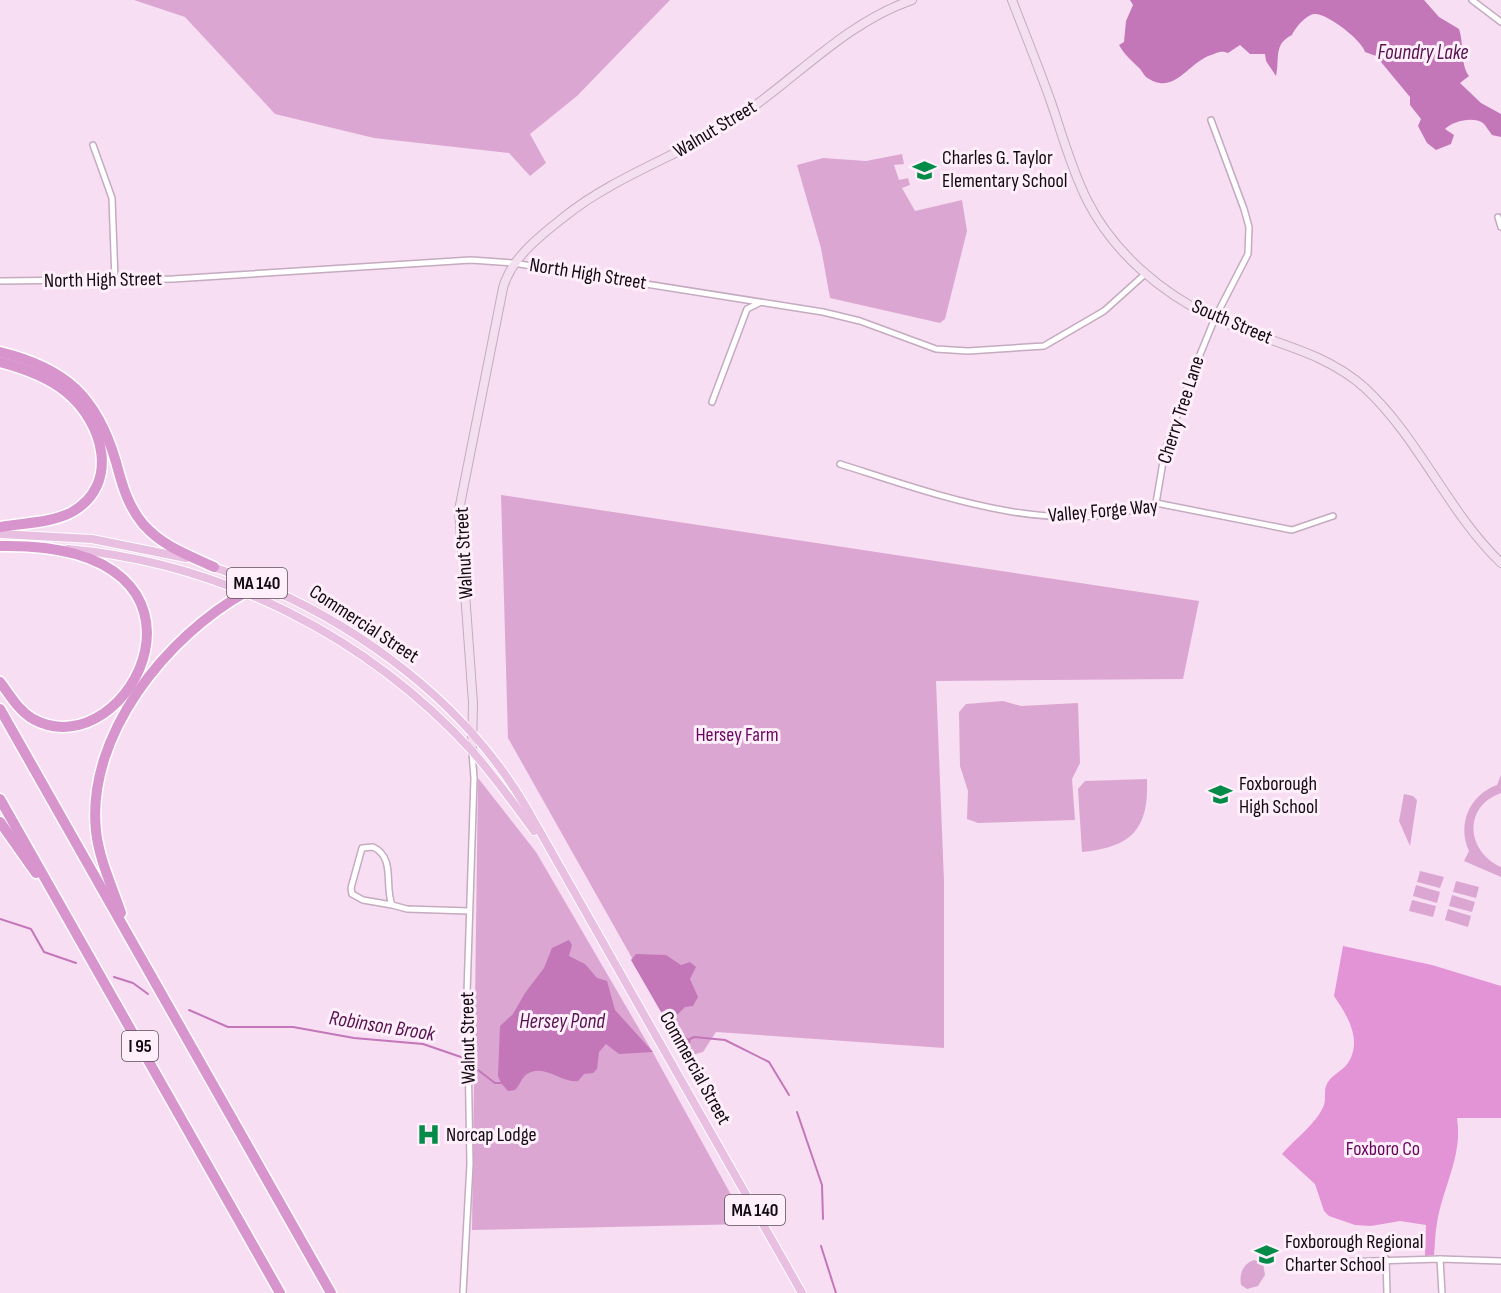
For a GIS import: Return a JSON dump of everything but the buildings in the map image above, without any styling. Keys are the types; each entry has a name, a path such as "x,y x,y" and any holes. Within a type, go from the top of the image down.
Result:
{"highway":[{"path":"0,352 49,369 82,394 105,427 125,494 138,518 165,544 214,567"},
{"path":"0,362 35,374 72,397 93,426 103,458 96,487 76,509 59,517 0,527"},
{"name":"Commercial Street","path":"0,546 54,548"},
{"path":"0,682 21,710 30,717 45,724 67,726 91,719 109,708 128,690 141,668 147,649 148,631 144,610 134,592 119,576 100,563 54,548"},
{"path":"128,934 102,858 96,831 96,795 107,754 131,704 162,661 202,621 246,592"},
{"name":"I 95","path":"0,709 332,1293"},
{"name":"I 95","path":"0,799 280,1293"},
{"path":"0,822 59,903"}],"main road":[{"name":"Commercial Street","path":"0,534 54,535 104,540 153,550 214,567 283,595 349,632 410,675 472,733 518,794 802,1293"},
{"name":"Commercial Street","path":"54,548 103,553 158,564 246,592 303,619 355,651 409,693 472,751 556,860"}],"street":[{"name":"Walnut Street","path":"463,1293 470,1164 469,910 474,778 473,703 460,505 503,288 513,263 569,213 727,125 856,27 912,0"},
{"name":"South Street","path":"1012,0 1087,200 1116,243 1144,275 1215,318 1307,351 1339,368 1364,388 1388,412 1465,519 1501,563"},
{"path":"1472,0 1501,22"},
{"name":"Cherry Tree Lane","path":"1156,503 1166,450 1215,318 1243,269 1248,254 1249,242 1244,209 1211,120"},
{"path":"93,145 112,198 115,280"},
{"path":"1498,217 1501,227"},
{"name":"North High Street","path":"0,280 115,280 471,260 513,263 761,302 860,321 936,349 1003,350 1044,346 1070,333 1104,311 1144,275"},
{"path":"712,402 747,309 761,302"},
{"name":"Valley Forge Way","path":"840,464 1006,513 1045,517 1108,514 1137,510 1156,503 1292,530 1333,516"},
{"path":"392,905 387,891 389,867 384,855 373,847 362,848 351,888 352,894 363,900 407,909 469,910"},
{"path":"1440,1258 1442,1293"},
{"path":"1340,1262 1440,1258 1501,1261"},
{"path":"1386,1259 1387,1293"}],"green space":[{"path":"134,0 670,0 577,96 530,134 546,163 530,176 509,153 374,138 275,114 185,17"},
{"path":"902,154 904,164 894,165 899,180 908,178 910,185 902,188 915,211 962,200 967,231 945,319 940,323 830,298 821,248 797,165 823,158 866,161"},
{"name":"Hersey Farm","path":"501,495 1199,601 1183,679 936,681 944,881 944,1048 716,1032 703,1052 689,1056 687,1047 690,1044 679,1030 672,1029 508,738"},
{"path":"1003,701 1021,706 1078,703 1080,763 1072,779 1075,820 978,823 967,819 968,791 960,766 959,712 966,704"},
{"path":"1501,775 1501,793 1488,800 1480,808 1475,819 1474,830 1481,851 1501,867 1501,877 1464,861 1469,851 1464,831 1465,821 1473,803 1487,790 1497,785"},
{"path":"478,778 536,852 652,1051 747,1224 472,1230"},
{"path":"1147,779 1145,811 1134,832 1114,846 1082,852 1078,789 1085,781"},
{"path":"1404,794 1413,796 1417,800 1410,846 1399,821"},
{"path":"1420,871 1444,877 1440,888 1417,882"},
{"path":"1456,881 1479,887 1476,898 1453,892"},
{"path":"1416,885 1440,892 1437,903 1413,896"},
{"path":"1452,895 1475,902 1472,912 1449,906"},
{"path":"1412,900 1436,906 1433,917 1409,911"},
{"path":"1448,909 1471,916 1468,927 1445,920"},
{"name":"Foxboro Co","path":"1343,946 1432,965 1501,986 1501,1118 1457,1118 1455,1158 1440,1209 1434,1255 1425,1256 1426,1225 1400,1221 1371,1226 1355,1225 1329,1216 1324,1211 1315,1184 1282,1154 1321,1112 1328,1082 1348,1063 1352,1054 1354,1037 1348,1019 1334,996"},
{"path":"1254,1260 1263,1263 1265,1275 1258,1286 1247,1289 1241,1285 1241,1273 1247,1264"}],"water":[{"name":"Foundry Lake","path":"1130,0 1424,0 1439,17 1459,29 1464,66 1469,76 1460,83 1481,103 1501,114 1501,137 1492,135 1479,121 1463,120 1445,129 1454,135 1451,144 1436,150 1427,143 1418,126 1421,119 1410,105 1410,97 1376,56 1365,52 1358,41 1335,22 1314,14 1298,26 1282,43 1278,52 1276,76 1266,61 1265,54 1250,54 1240,45 1228,53 1219,52 1202,59 1173,81 1156,82 1146,77 1119,45 1124,42 1126,21 1133,5"},
{"name":"Hersey Pond","path":"569,940 572,945 569,956 585,964 597,978 607,981 615,1010 653,1052 619,1054 606,1044 599,1052 597,1069 593,1073 584,1074 578,1081 566,1080 547,1072 534,1071 525,1075 515,1090 508,1091 498,1076 500,1026 513,1014 544,968 552,948"},
{"name":"Hersey Pond","path":"636,954 666,955 681,965 690,962 696,967 690,979 698,997 693,1006 685,1007 677,1015 671,1009 665,1009 681,1033 691,1041 687,1047 689,1056 679,1054 680,1045 631,960"}],"waterway":[{"name":"Robinson Brook","path":"0,919 31,929 44,952 76,963"},
{"name":"Robinson Brook","path":"114,977 133,983 148,994"},
{"name":"Robinson Brook","path":"189,1010 228,1027 293,1027 354,1038 423,1044 461,1057 495,1083 501,1083"},
{"name":"Robinson Brook","path":"688,1040 694,1037 725,1040 769,1062 789,1095"},
{"name":"Robinson Brook","path":"797,1112 822,1185 823,1219"},
{"name":"Robinson Brook","path":"821,1246 836,1293"}],"place":[{"name":"Charles G. Taylor Elementary School","path":"924,170"},
{"name":"Foxborough High School","path":"1221,795"},
{"name":"Norcap Lodge","path":"428,1135"},
{"name":"Foxborough Regional Charter School","path":"1267,1254"}]}
